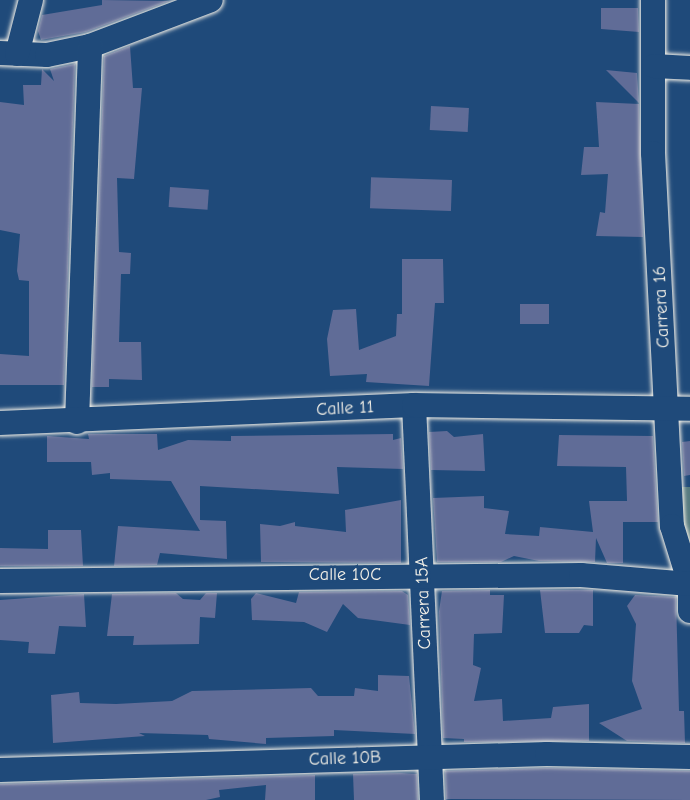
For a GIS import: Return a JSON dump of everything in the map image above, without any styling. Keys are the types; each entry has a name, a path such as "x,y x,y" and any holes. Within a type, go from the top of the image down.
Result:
{"street":[{"path":"31,0 9,54 47,55 90,46 211,0"},
{"name":"Carrera 16","path":"652,0 653,153 679,410 680,487 672,526 690,584 690,612"},
{"path":"77,422 90,46"},
{"path":"654,66 690,68"},
{"name":"Calle 11","path":"0,423 77,422 414,405 679,410"},
{"name":"Carrera 15A","path":"414,405 432,800"},
{"name":"Calle 10C","path":"0,581 581,575 690,584"},
{"name":"Calle 10B","path":"0,770 430,756 547,754 690,757"}],"green space":[{"path":"672,487 690,487 690,574"}],"building":[{"path":"102,0 169,1 86,32 41,40 38,31 42,15 102,5"},
{"path":"601,8 638,8 639,32 601,29"},
{"path":"130,46 133,88 142,88 134,179 117,178 119,252 131,253 130,274 121,274 119,342 141,342 142,380 109,379 109,387 92,387 104,56"},
{"path":"75,64 64,385 0,385 0,354 29,356 29,281 19,280 17,271 20,234 0,230 0,102 24,105 23,85 41,85 42,69 54,81 50,69"},
{"path":"606,70 637,73 639,103"},
{"path":"596,102 639,104 643,237 596,236 600,212 605,213 608,174 581,175 584,147 599,147"},
{"path":"431,106 469,108 468,132 430,130"},
{"path":"371,177 452,180 451,211 370,208"},
{"path":"170,187 209,190 208,210 169,207"},
{"path":"402,259 443,259 444,303 435,303 429,386 366,382 367,374 330,376 327,339 333,310 356,309 359,350 396,336 397,314 402,314"},
{"path":"520,304 549,304 549,324 520,324"},
{"path":"447,431 454,437 483,434 485,471 431,470 429,432"},
{"path":"88,434 157,434 158,450 188,440 231,441 231,436 393,434 393,440 401,438 403,469 337,467 339,494 200,486 200,520 226,521 227,559 160,553 157,565 114,566 118,526 200,531 171,481 110,479 110,473 92,475 91,462 47,462 47,436 89,439"},
{"path":"559,435 653,436 658,522 623,522 623,563 607,563 596,538 595,562 539,561 514,556 501,562 437,562 433,498 484,496 484,508 509,511 505,534 539,536 540,527 593,532 589,501 627,501 626,467 557,466"},
{"path":"690,441 690,475 684,476 682,442"},
{"path":"401,500 401,563 261,562 260,524 280,526 295,522 295,526 346,532 345,510"},
{"path":"48,530 81,530 83,566 0,566 0,548 48,549"},
{"path":"490,590 490,595 504,595 502,633 474,634 473,665 481,668 474,701 502,699 503,721 551,718 553,707 589,704 589,741 464,742 464,739 443,738 439,611 442,591"},
{"path":"540,590 593,590 593,626 584,625 579,633 545,633"},
{"path":"402,591 408,595 410,625 358,618 343,604 327,632 304,622 252,620 251,599 256,593 296,603 299,592"},
{"path":"176,593 183,599 200,600 206,593 217,593 215,618 200,617 199,644 133,645 134,636 107,636 112,594"},
{"path":"84,594 86,627 59,626 55,654 28,653 29,642 0,640 0,600"},
{"path":"635,595 676,597 679,711 684,711 685,743 627,741 599,723 642,709 632,681 636,624 627,606"},
{"path":"378,675 409,676 415,734 334,730 334,736 266,738 266,744 209,739 208,735 139,733 145,736 53,743 51,695 79,692 80,703 116,704 172,701 192,691 311,688 318,696 354,696 355,688 378,691"},
{"path":"547,768 690,771 690,800 446,799 445,771"},
{"path":"353,774 417,774 418,800 354,800"},
{"path":"315,775 315,800 265,800 266,785 219,790 220,797 206,800 0,800 0,784"}]}
